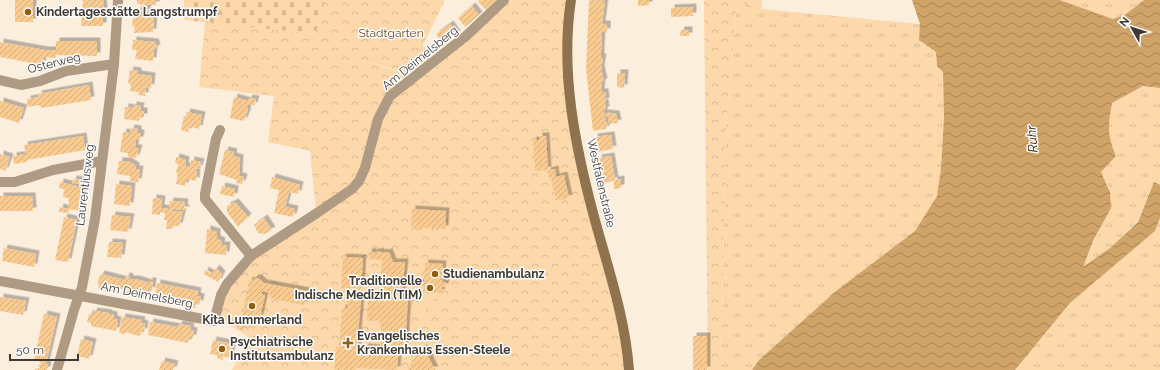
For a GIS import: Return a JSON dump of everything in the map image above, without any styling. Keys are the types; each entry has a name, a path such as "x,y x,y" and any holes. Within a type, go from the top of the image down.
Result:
{"main road":[{"name":"Westfalenstraße","path":"571,0 568,18 567,56 569,95 587,190 622,316 629,370"}],"street":[{"name":"Laurentiusweg","path":"57,370 82,288 95,219 114,64 118,0"},
{"name":"Am Deimelsberg","path":"0,281 214,321 221,295 227,284 251,256 352,189 359,181 365,168 378,119 390,96 466,36 494,12 504,0"},
{"name":"Osterweg","path":"0,80 21,85 40,82 66,71 114,64"},
{"path":"220,130 216,139 205,199 251,256"},
{"path":"0,182 14,182 53,170 102,160"}],"green space":[{"path":"184,0 325,0 316,34 184,20"},
{"name":"Stadtgarten","path":"325,0 445,0 423,45 431,62 419,71 404,72 354,58 407,74 391,90 360,172 352,182 316,212 310,151 268,142 274,96 199,87 205,22 316,34"},
{"path":"509,0 570,0 569,95 607,264 628,370 232,370 250,338 221,320 219,313 223,301 231,287 253,260 352,190 386,110 397,95 499,11"},
{"path":"704,0 762,0 762,9 737,1 726,127 721,370 708,370"},
{"path":"1060,0 1144,0 1126,14 1113,19"},
{"path":"737,1 762,9 920,24 920,40 936,52 937,66 943,72 944,118 941,169 937,196 915,231 836,291 759,360 752,370 721,370 726,127"},
{"path":"1143,86 1160,88 1160,185 1154,182 1138,221 1110,248 1083,268 1104,219 1110,200 1110,192 1101,172 1116,156 1109,130 1112,103"},
{"path":"1160,218 1160,370 1015,370 1070,303 1155,231"},
{"path":"423,296 427,296 426,312 422,312"},
{"path":"429,296 434,296 433,312 428,312"},
{"path":"437,296 441,297 440,313 436,312"}],"water":[{"name":"Ruhr","path":"912,0 1060,0 1113,19 1126,14 1144,0 1160,0 1160,88 1143,86 1112,103 1109,130 1116,156 1101,172 1110,192 1111,208 1094,239 1083,267 1110,248 1138,222 1154,182 1160,185 1160,218 1155,231 1070,303 1015,370 752,370 759,360 836,291 915,231 937,196 941,168 944,118 943,72 937,66 936,52 919,40 920,24"}],"building":[{"name":"Kindertagesstätte Langstrumpf","path":"15,0 33,0 33,22 15,22"},
{"path":"83,0 103,0 104,11 101,11 103,13 103,26 81,26"},
{"path":"137,0 156,0 156,5 137,4"},
{"path":"480,0 497,0 486,10 478,2"},
{"path":"589,0 605,1 602,24 607,24 607,32 602,31 601,57 603,57 601,69 604,82 602,82 601,92 605,92 606,101 602,102 605,103 606,110 604,110 604,113 616,114 618,123 609,124 608,117 604,116 608,126 606,126 606,129 593,131 586,69"},
{"path":"638,0 649,0 649,5 638,6"},
{"path":"141,5 148,6 147,13 140,12"},
{"path":"472,6 479,15 465,27 458,18"},
{"path":"693,7 693,16 671,17 671,8"},
{"path":"136,13 154,16 153,32 134,33 135,26 132,26 133,18 136,18"},
{"path":"450,24 457,34 443,44 436,34"},
{"path":"681,30 689,30 689,36 680,36"},
{"path":"133,40 155,42 157,47 154,50 153,61 135,59 137,50 132,50"},
{"path":"56,41 97,41 97,56 56,55 56,58 44,57 45,50 56,50"},
{"path":"0,42 45,50 42,65 0,57"},
{"path":"130,70 138,71 138,74 152,76 151,88 146,87 145,96 138,95 139,92 130,91 131,84 128,83"},
{"path":"617,73 625,73 624,88 617,87"},
{"path":"89,85 91,100 41,108 40,105 28,107 27,99 39,97 38,94"},
{"path":"234,97 248,101 249,98 256,99 254,106 248,104 244,121 230,118"},
{"path":"0,101 24,108 19,123 0,117"},
{"path":"133,105 141,106 140,111 144,111 144,117 140,117 139,121 124,119 125,107 133,108"},
{"path":"187,112 202,115 199,129 189,126 188,132 181,130 184,116 186,116"},
{"path":"131,128 138,129 138,133 141,133 140,140 136,140 135,148 139,148 136,158 128,157 128,153 120,152 123,132 130,133"},
{"path":"611,135 613,149 597,152 594,137"},
{"path":"83,136 85,150 27,160 27,162 14,164 13,156 26,154 24,145"},
{"path":"539,136 546,136 548,170 535,171 533,140 539,140"},
{"path":"225,150 234,152 233,156 240,158 239,176 244,177 242,184 236,183 237,180 219,174"},
{"path":"0,154 10,157 5,171 0,169"},
{"path":"611,156 615,180 603,184 598,158"},
{"path":"176,157 186,160 185,166 190,167 191,160 201,162 199,169 197,168 196,181 187,179 185,186 176,184 178,164 175,163"},
{"path":"119,161 128,161 136,166 136,169 140,169 138,182 130,181 130,176 117,174"},
{"path":"555,169 556,177 564,175 569,198 556,201 551,178 549,178 547,171"},
{"path":"272,177 300,185 298,194 289,192 285,207 295,209 293,217 274,213 279,190 270,188"},
{"path":"73,179 81,180 81,184 72,183"},
{"path":"621,179 621,188 614,189 614,180"},
{"path":"60,182 84,188 81,211 69,209 68,213 59,212 60,207 68,209 69,198 63,197 64,189 59,188"},
{"path":"116,184 132,186 130,206 114,204"},
{"path":"222,186 235,189 234,197 220,194"},
{"path":"0,196 32,196 33,211 0,211"},
{"path":"153,198 162,199 161,208 169,209 170,201 185,202 184,208 186,208 186,210 173,209 172,211 183,212 179,226 174,226 172,229 166,229 167,220 164,220 165,213 160,212 160,215 152,214"},
{"path":"235,202 248,217 238,227 227,212 227,206"},
{"path":"412,209 446,211 445,229 423,228 423,230 420,230 418,228 411,227"},
{"path":"112,215 131,217 128,232 110,230"},
{"path":"64,217 77,220 68,262 55,260"},
{"path":"264,218 272,230 264,234 258,233 254,225"},
{"path":"207,229 217,232 217,239 222,241 221,245 227,245 226,255 205,253"},
{"path":"109,242 123,243 121,258 107,257"},
{"path":"4,248 36,254 34,267 2,261"},
{"path":"372,251 373,253 380,251 381,253 389,252 393,262 405,262 403,281 424,283 425,263 443,264 442,282 446,282 445,287 442,287 441,293 423,292 424,286 403,284 402,299 408,299 405,346 399,346 397,370 356,368 356,370 334,370 336,347 339,347 342,308 347,309 347,298 361,299 358,334 360,334 357,349 364,349 365,347 380,348 380,320 367,321 368,300 383,301 385,274 381,274 382,260 370,259 368,253"},
{"path":"343,257 363,258 361,289 341,288"},
{"path":"216,268 222,274 218,282 204,274 205,270 212,274"},
{"path":"101,274 125,280 126,276 130,277 130,279 136,279 149,283 149,281 153,281 152,291 148,290 146,297 127,294 128,286 124,285 124,288 120,287 119,292 101,290 98,288 99,284 97,283"},
{"path":"255,278 258,278 264,283 307,291 304,305 269,298 270,293 262,291 262,294 265,295 260,318 257,317 254,329 244,326 241,330 238,329 236,325 241,322 249,280 252,281"},
{"path":"157,283 198,291 197,296 201,297 200,304 196,303 195,308 182,306 183,302 155,296"},
{"path":"0,297 26,301 23,315 0,311"},
{"path":"94,311 114,315 114,319 118,320 116,331 91,326 91,323 87,322 89,314 93,314"},
{"path":"44,314 57,317 46,364 48,365 47,370 35,370 36,368 39,369 41,362 34,360"},
{"path":"122,317 142,320 141,323 145,324 144,332 140,331 141,334 139,336 125,332 125,334 119,333"},
{"path":"150,322 178,327 179,324 191,326 190,330 194,331 193,338 189,338 188,343 148,335"},
{"path":"693,336 707,336 707,370 693,370"},
{"path":"81,339 93,342 89,359 77,356"},
{"name":"Psychiatrische Institutsambulanz","path":"213,340 233,344 230,358 223,356 223,360 217,358 217,355 210,354"},
{"path":"424,348 435,370 408,370 408,367 412,367 412,360 417,357 415,354"},
{"path":"162,361 175,364 173,370 159,370"}],"place":[{"name":"Kindertagesstätte Langstrumpf","path":"28,12"},
{"name":"Studienambulanz","path":"435,274"},
{"name":"Traditionelle Indische Medizin (TIM)","path":"430,288"},
{"name":"Kita Lummerland","path":"252,306"},
{"name":"Evangelisches Krankenhaus Essen-Steele","path":"348,343"},
{"name":"Psychiatrische Institutsambulanz","path":"222,349"}]}
